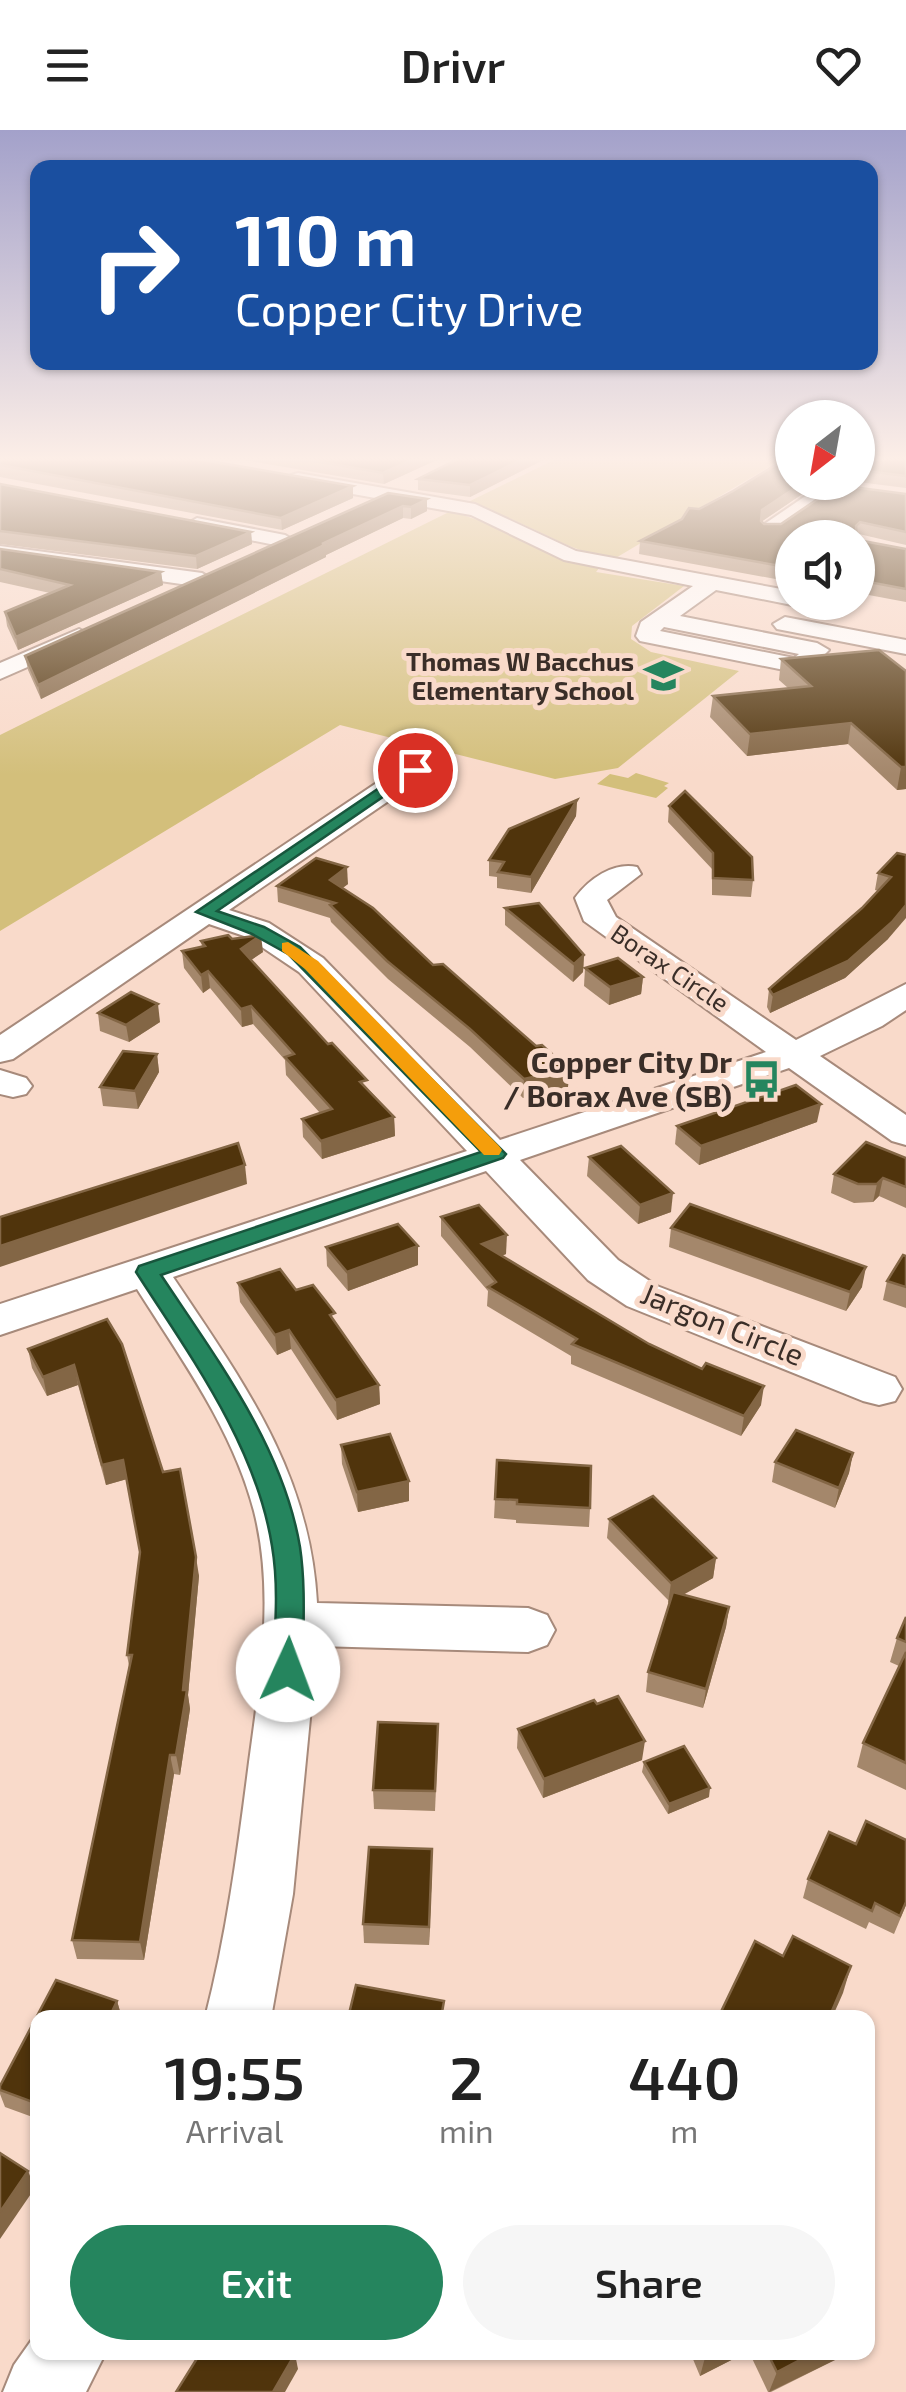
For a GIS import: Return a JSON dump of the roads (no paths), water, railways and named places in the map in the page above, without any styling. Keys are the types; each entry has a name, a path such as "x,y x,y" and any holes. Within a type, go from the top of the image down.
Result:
{"street":[{"path":"101,564 210,576 168,595"},
{"path":"610,564 775,595"},
{"path":"660,619 818,650 798,666 648,636 649,627 660,619 712,583"},
{"path":"775,604 764,610 766,617 775,619"},
{"path":"780,620 906,647"},
{"path":"0,672 101,626"},
{"path":"4,1072 204,912 415,770"},
{"name":"Borax Circle","path":"626,874 595,892 590,904 595,914 796,1054"},
{"name":"Jargon Circle","path":"204,912 258,930 294,950 496,1154 602,1270 642,1296 880,1389"},
{"path":"0,1320 796,1054 870,1019 906,994"},
{"path":"796,1054 906,1133"},
{"path":"147,1272 223,1388 270,1484 286,1543 288,1670 260,1910 240,2010"},
{"path":"290,1624 528,1630"},
{"path":"41,2392 63,2360"}],"place":[{"name":"Thomas W Bacchus Elementary School","path":"664,676"},
{"name":"Copper City Dr / Borax Ave (SB)","path":"762,1080"}]}
